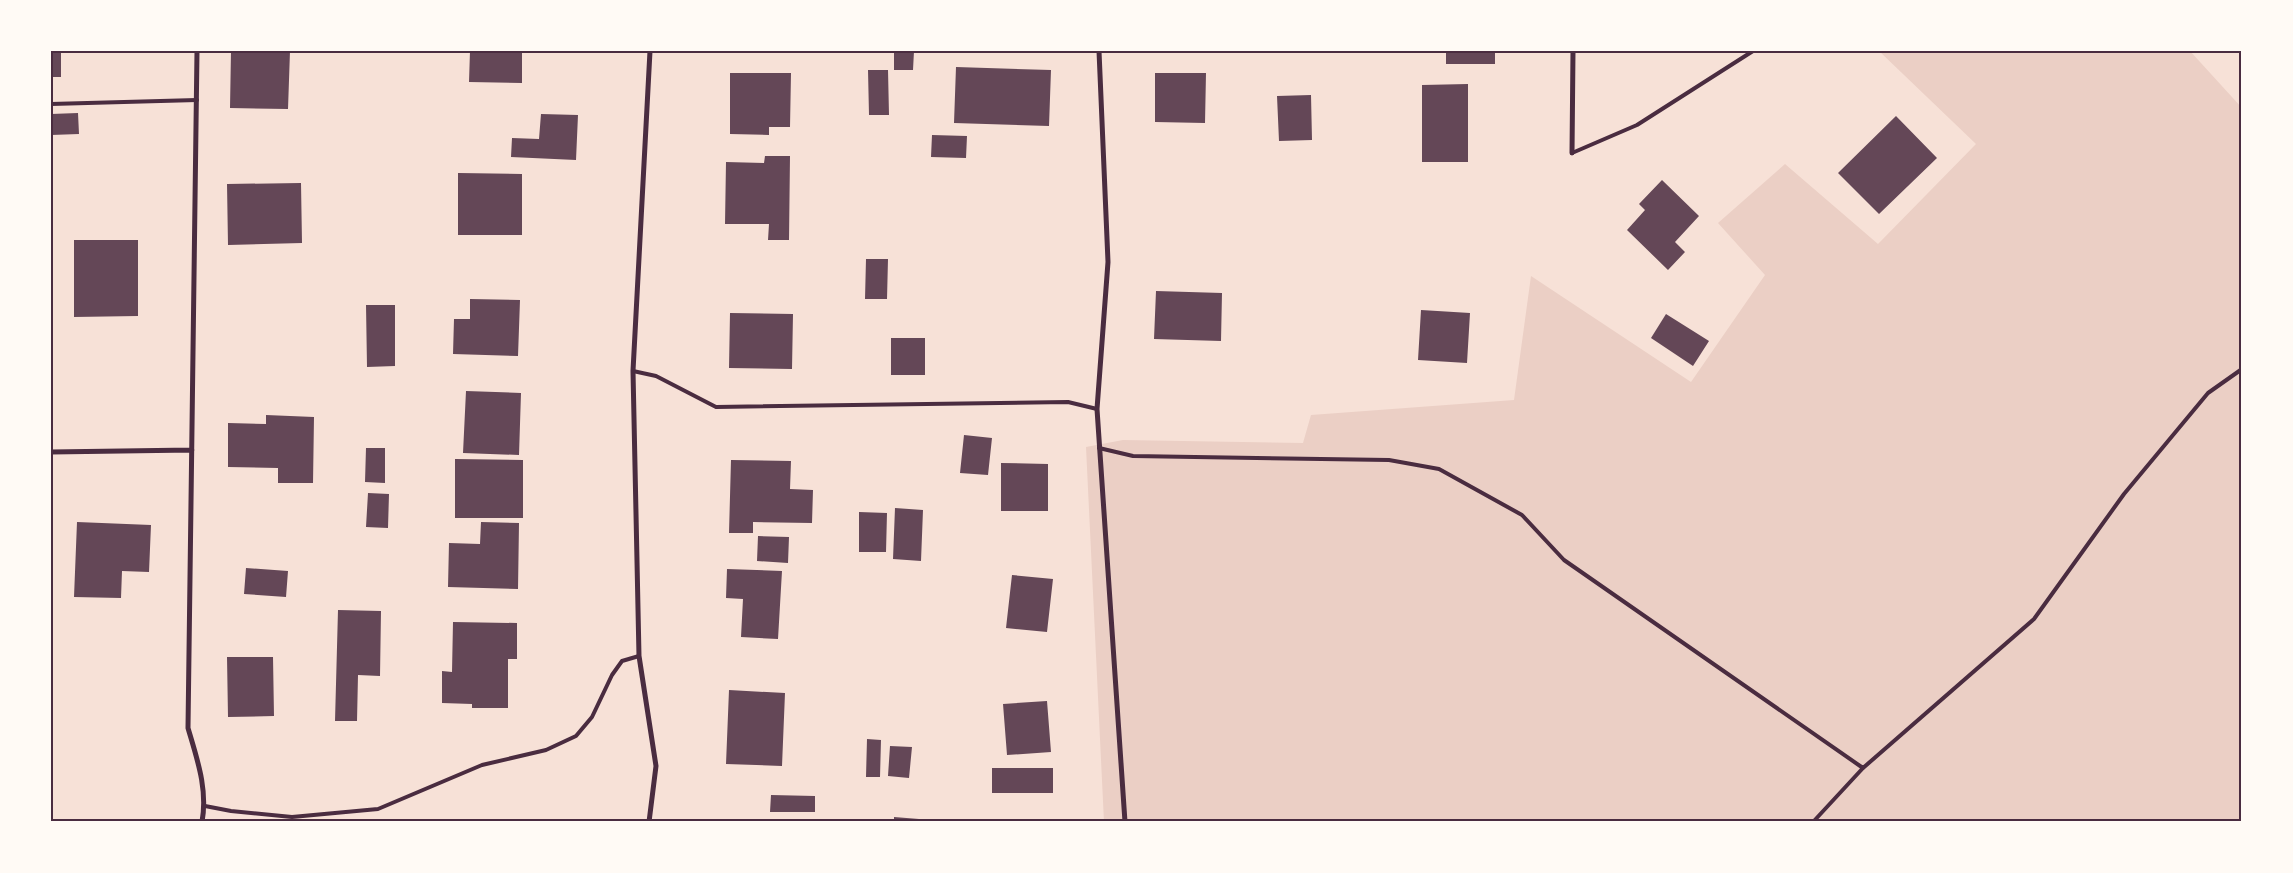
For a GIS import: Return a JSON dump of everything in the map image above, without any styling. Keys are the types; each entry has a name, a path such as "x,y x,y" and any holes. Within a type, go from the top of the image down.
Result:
{"street":[{"path":"197,51 188,728 202,774 205,806 202,822"},
{"path":"649,822 656,766 639,656 633,371 650,51"},
{"path":"1098,51 1108,262 1097,409 1125,822"},
{"path":"1572,153 1573,51"},
{"path":"51,452 192,450"}],"lane":[{"path":"1572,153 1637,126 1753,51"},
{"path":"51,104 197,100"},
{"path":"1813,822 1863,768 2034,619 2124,494 2208,393 2242,369"},
{"path":"633,371 656,376 716,407 1068,402 1097,409"},
{"path":"1099,448 1132,456 1389,460 1440,469 1522,515 1564,560 1863,768"},
{"path":"205,806 231,811 292,817 378,809 445,783 482,765 546,750 576,736 592,717 612,675 622,661 639,656"}],"shaded area":[{"path":"1879,51 2190,51 2242,108 2242,822 1104,822 1086,447 1123,440 1303,443 1311,415 1514,400 1531,276 1691,382 1765,275 1718,223 1785,164 1878,244 1976,144"}],"building":[{"path":"231,51 290,51 288,109 230,108"},
{"path":"470,51 522,51 522,83 469,82"},
{"path":"894,51 914,51 913,70 894,70"},
{"path":"1446,51 1495,51 1495,64 1446,64"},
{"path":"51,52 61,52 61,77 51,77"},
{"path":"956,67 1051,70 1049,126 954,123"},
{"path":"868,70 888,70 889,115 869,115"},
{"path":"730,73 791,73 790,127 769,127 769,135 730,134"},
{"path":"1155,73 1206,73 1205,123 1155,122"},
{"path":"1468,84 1468,162 1422,162 1422,85"},
{"path":"1311,95 1312,140 1279,141 1277,96"},
{"path":"78,113 79,134 51,135 51,114"},
{"path":"541,114 578,115 576,160 511,157 512,138 539,139"},
{"path":"1896,116 1937,158 1879,214 1838,173"},
{"path":"932,135 967,136 966,158 931,157"},
{"path":"765,156 790,156 789,240 768,240 769,224 725,224 726,162 764,163"},
{"path":"458,173 522,174 522,235 458,235"},
{"path":"1662,180 1699,216 1675,242 1685,252 1668,270 1627,230 1645,210 1639,204"},
{"path":"301,183 302,243 228,245 227,184"},
{"path":"74,240 138,240 138,316 74,317"},
{"path":"866,259 888,259 887,299 865,299"},
{"path":"1156,291 1222,293 1221,341 1154,339"},
{"path":"470,299 520,300 518,356 453,354 454,319 470,319"},
{"path":"366,305 395,305 395,366 367,367"},
{"path":"1421,310 1470,313 1467,363 1418,360"},
{"path":"730,313 793,314 792,369 729,368"},
{"path":"1666,314 1709,341 1693,366 1651,338"},
{"path":"891,338 925,338 925,375 891,375"},
{"path":"466,391 521,393 519,455 463,453"},
{"path":"266,415 314,417 313,483 278,483 278,468 228,467 228,423 266,424"},
{"path":"964,435 992,438 988,475 960,473"},
{"path":"366,448 385,448 385,483 365,482"},
{"path":"455,459 523,460 523,518 455,518"},
{"path":"731,460 791,461 790,489 813,490 812,523 753,522 753,533 729,533"},
{"path":"1001,463 1048,464 1048,511 1001,511"},
{"path":"368,493 389,494 388,528 366,527"},
{"path":"895,508 923,510 921,561 893,559"},
{"path":"859,512 887,513 886,552 859,552"},
{"path":"77,522 151,525 149,572 122,571 121,598 74,597"},
{"path":"481,522 519,523 518,589 448,587 449,543 480,544"},
{"path":"758,536 789,537 788,563 757,561"},
{"path":"246,568 288,571 286,597 244,594"},
{"path":"727,569 782,571 778,639 741,637 743,599 726,598"},
{"path":"1012,575 1053,579 1047,632 1006,628"},
{"path":"338,610 381,611 380,676 358,675 357,721 335,721"},
{"path":"453,622 517,623 517,659 508,659 508,708 472,708 472,704 442,703 442,671 452,672"},
{"path":"227,657 273,657 274,716 228,717"},
{"path":"729,690 785,693 782,766 726,764"},
{"path":"1047,701 1051,752 1007,755 1003,704"},
{"path":"867,739 881,740 880,777 866,777"},
{"path":"890,746 912,747 909,778 888,776"},
{"path":"992,768 1053,768 1053,793 992,793"},
{"path":"771,795 815,796 815,812 770,812"},
{"path":"894,817 919,819 919,822 894,822"}]}
